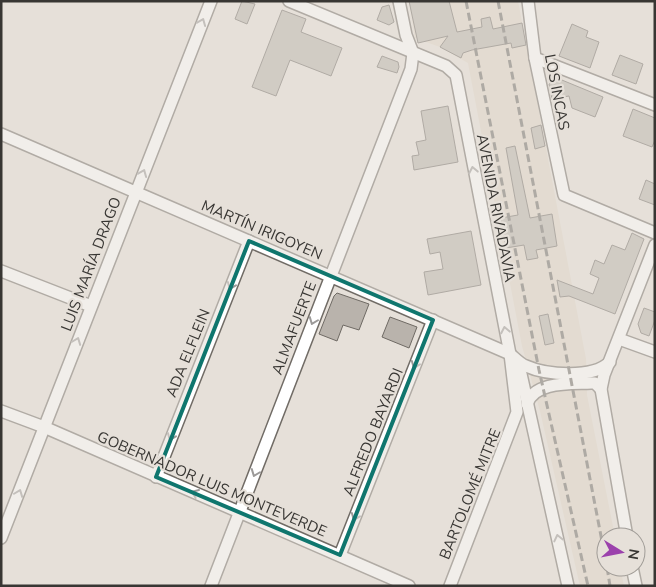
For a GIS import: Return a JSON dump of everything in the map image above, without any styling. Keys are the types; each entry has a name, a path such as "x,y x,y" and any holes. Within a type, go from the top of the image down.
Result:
{"street":[{"name":"LUIS MARÍA DRAGO","path":"1,538 211,1"},
{"path":"289,1 413,53"},
{"path":"399,1 406,34 413,53"},
{"name":"LOS INCAS","path":"528,1 535,58 561,188 568,199 655,233"},
{"name":"AVENIDA RIVADAVIA","path":"413,53 452,70 456,75 510,354 517,412"},
{"name":"ALMAFUERTE","path":"211,586 411,69 413,53"},
{"path":"535,58 655,106"},
{"name":"MARTÍN IRIGOYEN","path":"1,134 510,354 524,366 550,373 589,372 600,369 610,362"},
{"name":"ADA ELFLEIN","path":"156,477 249,241"},
{"path":"625,527 601,389 655,245"},
{"path":"1,271 91,306"},
{"name":"ALFREDO BAYARDI","path":"340,555 433,320"},
{"path":"619,339 655,352"},
{"name":"AVENIDA RIVADAVIA","path":"510,354 521,374 568,586"},
{"path":"527,404 533,394 547,387 591,382 601,389"},
{"name":"GOBERNADOR LUIS MONTEVERDE","path":"1,411 44,427 409,586"},
{"name":"BARTOLOMÉ MITRE","path":"450,586 517,412"}],"highlighted area":[{"path":"249,241 433,320 340,555 156,477"}],"shaded area":[{"path":"409,1 518,1 586,359 587,395 613,527 596,527 596,577 622,577 624,586 580,586 540,411 522,346 468,63 440,47 415,38"}],"building":[{"path":"242,1 255,4 247,24 235,19"},
{"path":"409,1 449,1 457,32 482,27 481,19 490,17 493,29 522,23 526,45 512,48 511,43 472,50 463,53 461,58 440,47 448,36 418,43"},
{"path":"389,5 394,22 389,25 377,20 382,7"},
{"path":"282,10 306,19 301,32 342,48 331,76 290,60 276,96 252,87"},
{"path":"572,24 588,31 586,37 599,42 590,68 559,56"},
{"path":"620,55 643,64 636,84 612,75"},
{"path":"382,56 398,62 397,73 377,67"},
{"path":"557,78 603,97 595,117 572,108 569,96 552,99 549,84"},
{"path":"448,106 458,162 414,170 412,156 419,155 416,142 426,140 421,111"},
{"path":"633,109 655,118 655,140 652,147 623,136"},
{"path":"541,125 545,146 535,149 531,128"},
{"path":"515,146 530,218 552,214 557,246 536,250 538,258 527,260 524,245 506,248 501,218 518,215 506,148"},
{"path":"646,180 655,184 655,205 639,199"},
{"path":"471,231 481,285 428,295 424,272 443,269 440,252 430,254 427,239"},
{"path":"632,233 644,239 615,314 569,296 560,297 557,280 593,294 599,278 590,274 595,260 604,264 612,245 625,250"},
{"path":"337,293 369,304 359,330 343,325 337,341 319,334 334,296"},
{"path":"644,308 655,312 655,320 649,336 641,333 638,324"},
{"path":"548,314 554,343 545,345 539,316"},
{"path":"390,317 417,327 409,348 382,337"}],"railway":[{"path":"466,1 539,370 588,586"},
{"path":"498,1 599,527"},
{"path":"609,577 610,586"}]}
